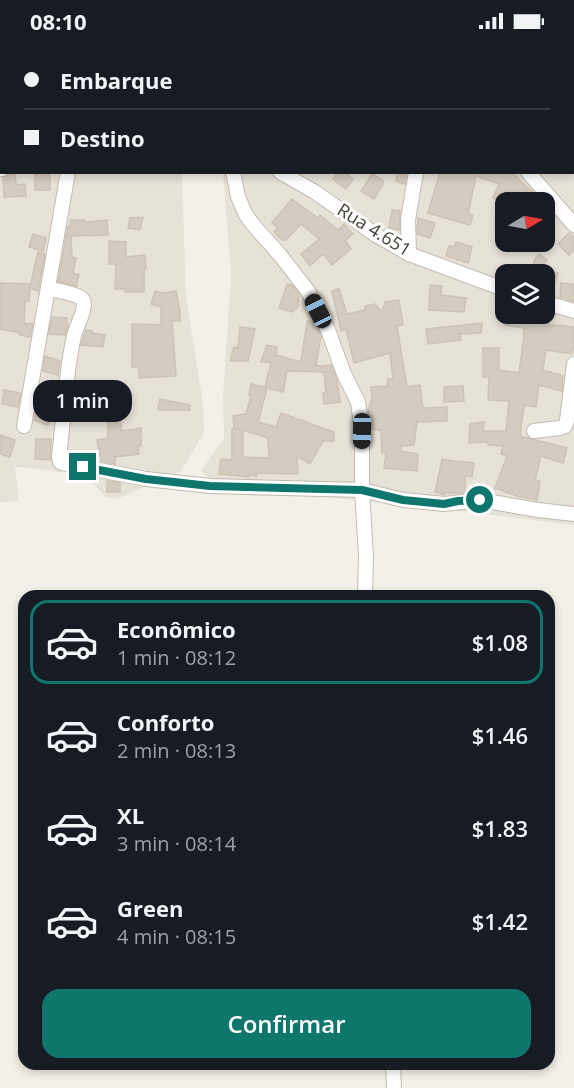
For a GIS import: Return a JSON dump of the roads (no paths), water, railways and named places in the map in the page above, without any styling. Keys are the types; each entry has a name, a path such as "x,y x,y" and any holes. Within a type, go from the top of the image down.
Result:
{"street":[{"path":"24,426 68,174"},
{"path":"233,174 238,198 246,215 308,291 328,330 344,374 358,402 362,431 365,590"},
{"name":"Rua 4.651","path":"284,174 409,254 495,286"},
{"path":"409,254 408,220 416,174"},
{"path":"530,174 574,225"},
{"path":"48,289 79,296 83,300 84,308 74,333 70,360 59,457 62,463 146,479 210,486 362,490 403,500 444,504 480,500 574,514"},
{"path":"555,305 574,311"},
{"path":"534,431 565,426 574,364"},
{"path":"393,1070 394,1088"}]}
